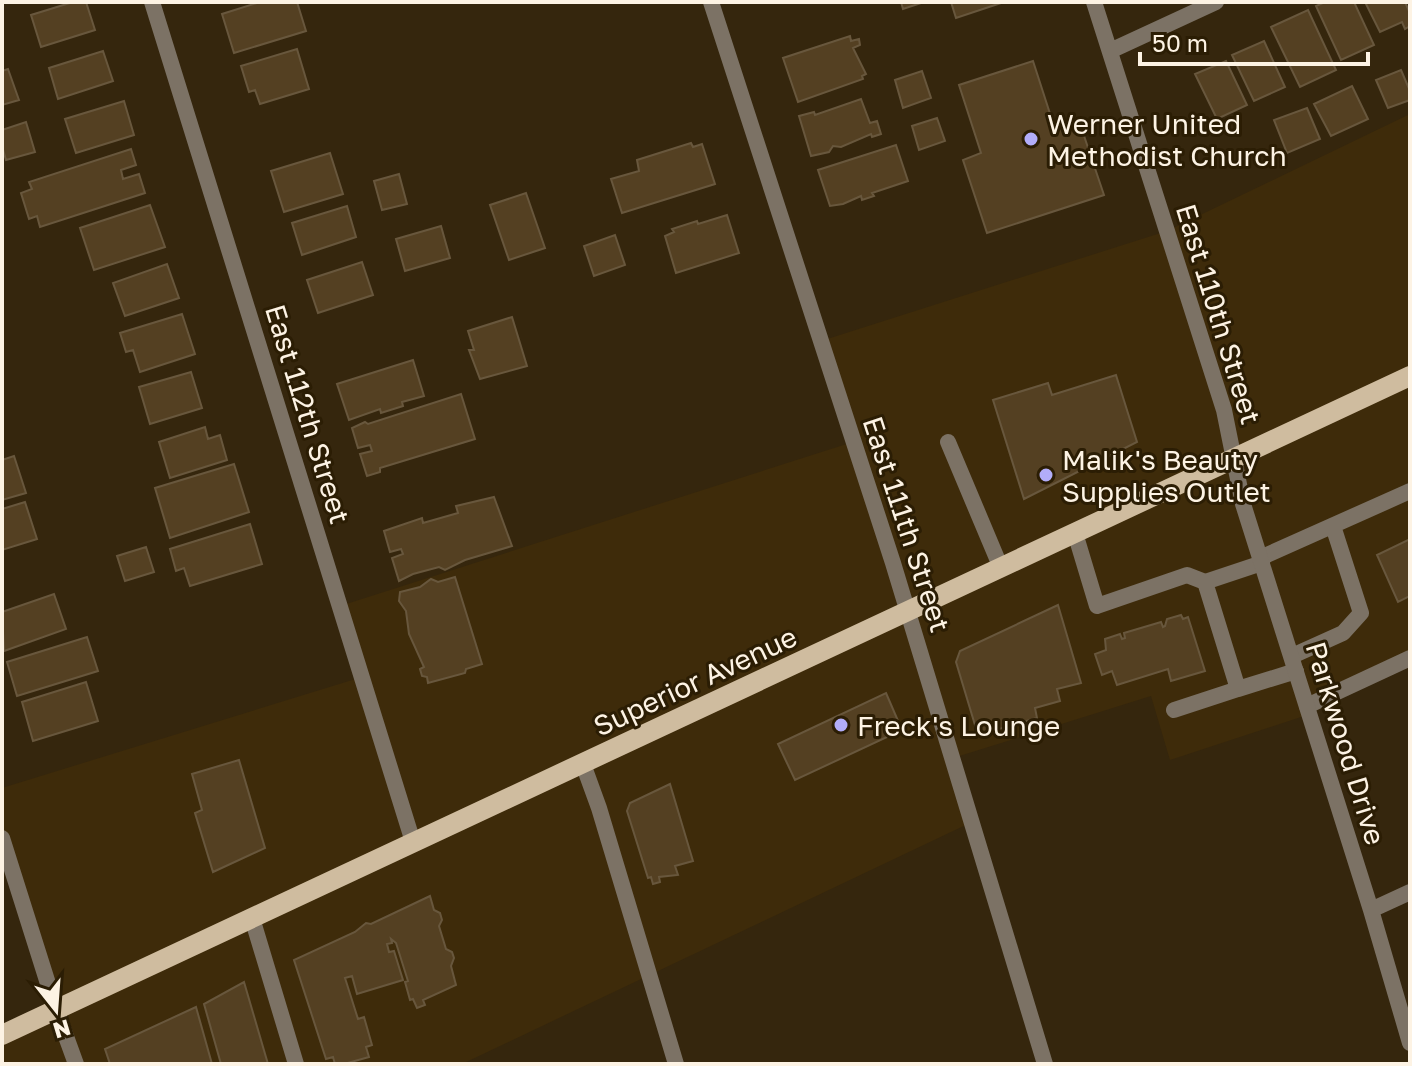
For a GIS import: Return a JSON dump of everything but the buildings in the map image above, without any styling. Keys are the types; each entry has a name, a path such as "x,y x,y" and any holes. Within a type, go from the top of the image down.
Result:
{"main road":[{"name":"Superior Avenue","path":"2,1035 908,613 1234,457 1409,380"}],"street":[{"name":"East 112th Street","path":"152,2 413,842"},
{"name":"East 111th Street","path":"711,2 908,613 1045,1064"},
{"name":"East 110th Street","path":"1094,2 1224,410 1234,457"},
{"path":"1110,51 1216,2"},
{"path":"948,442 1001,568"},
{"name":"Parkwood Drive","path":"1234,457 1243,504 1410,1043"},
{"path":"1075,533 1097,606 1187,575 1205,582 1261,561 1410,491"},
{"path":"1174,710 1238,689 1294,664 1343,633 1361,613 1333,526"},
{"path":"1205,582 1238,689"},
{"path":"1307,706 1410,658"},
{"path":"583,764 676,1064"},
{"path":"2,838 76,1064"},
{"path":"1371,910 1410,892"},
{"path":"252,918 296,1064"}],"shaded area":[{"path":"1410,114 1410,658 1308,706 1310,714 1170,760 1151,696 953,758 972,822 462,1064 2,1064 2,1035 56,1009 2,838 2,788 362,677 340,606 853,442 821,341 1167,231"}],"place":[{"name":"Werner United Methodist Church","path":"1031,139"},
{"name":"Malik's Beauty Supplies Outlet","path":"1046,475"},
{"name":"Freck's Lounge","path":"841,725"}]}
